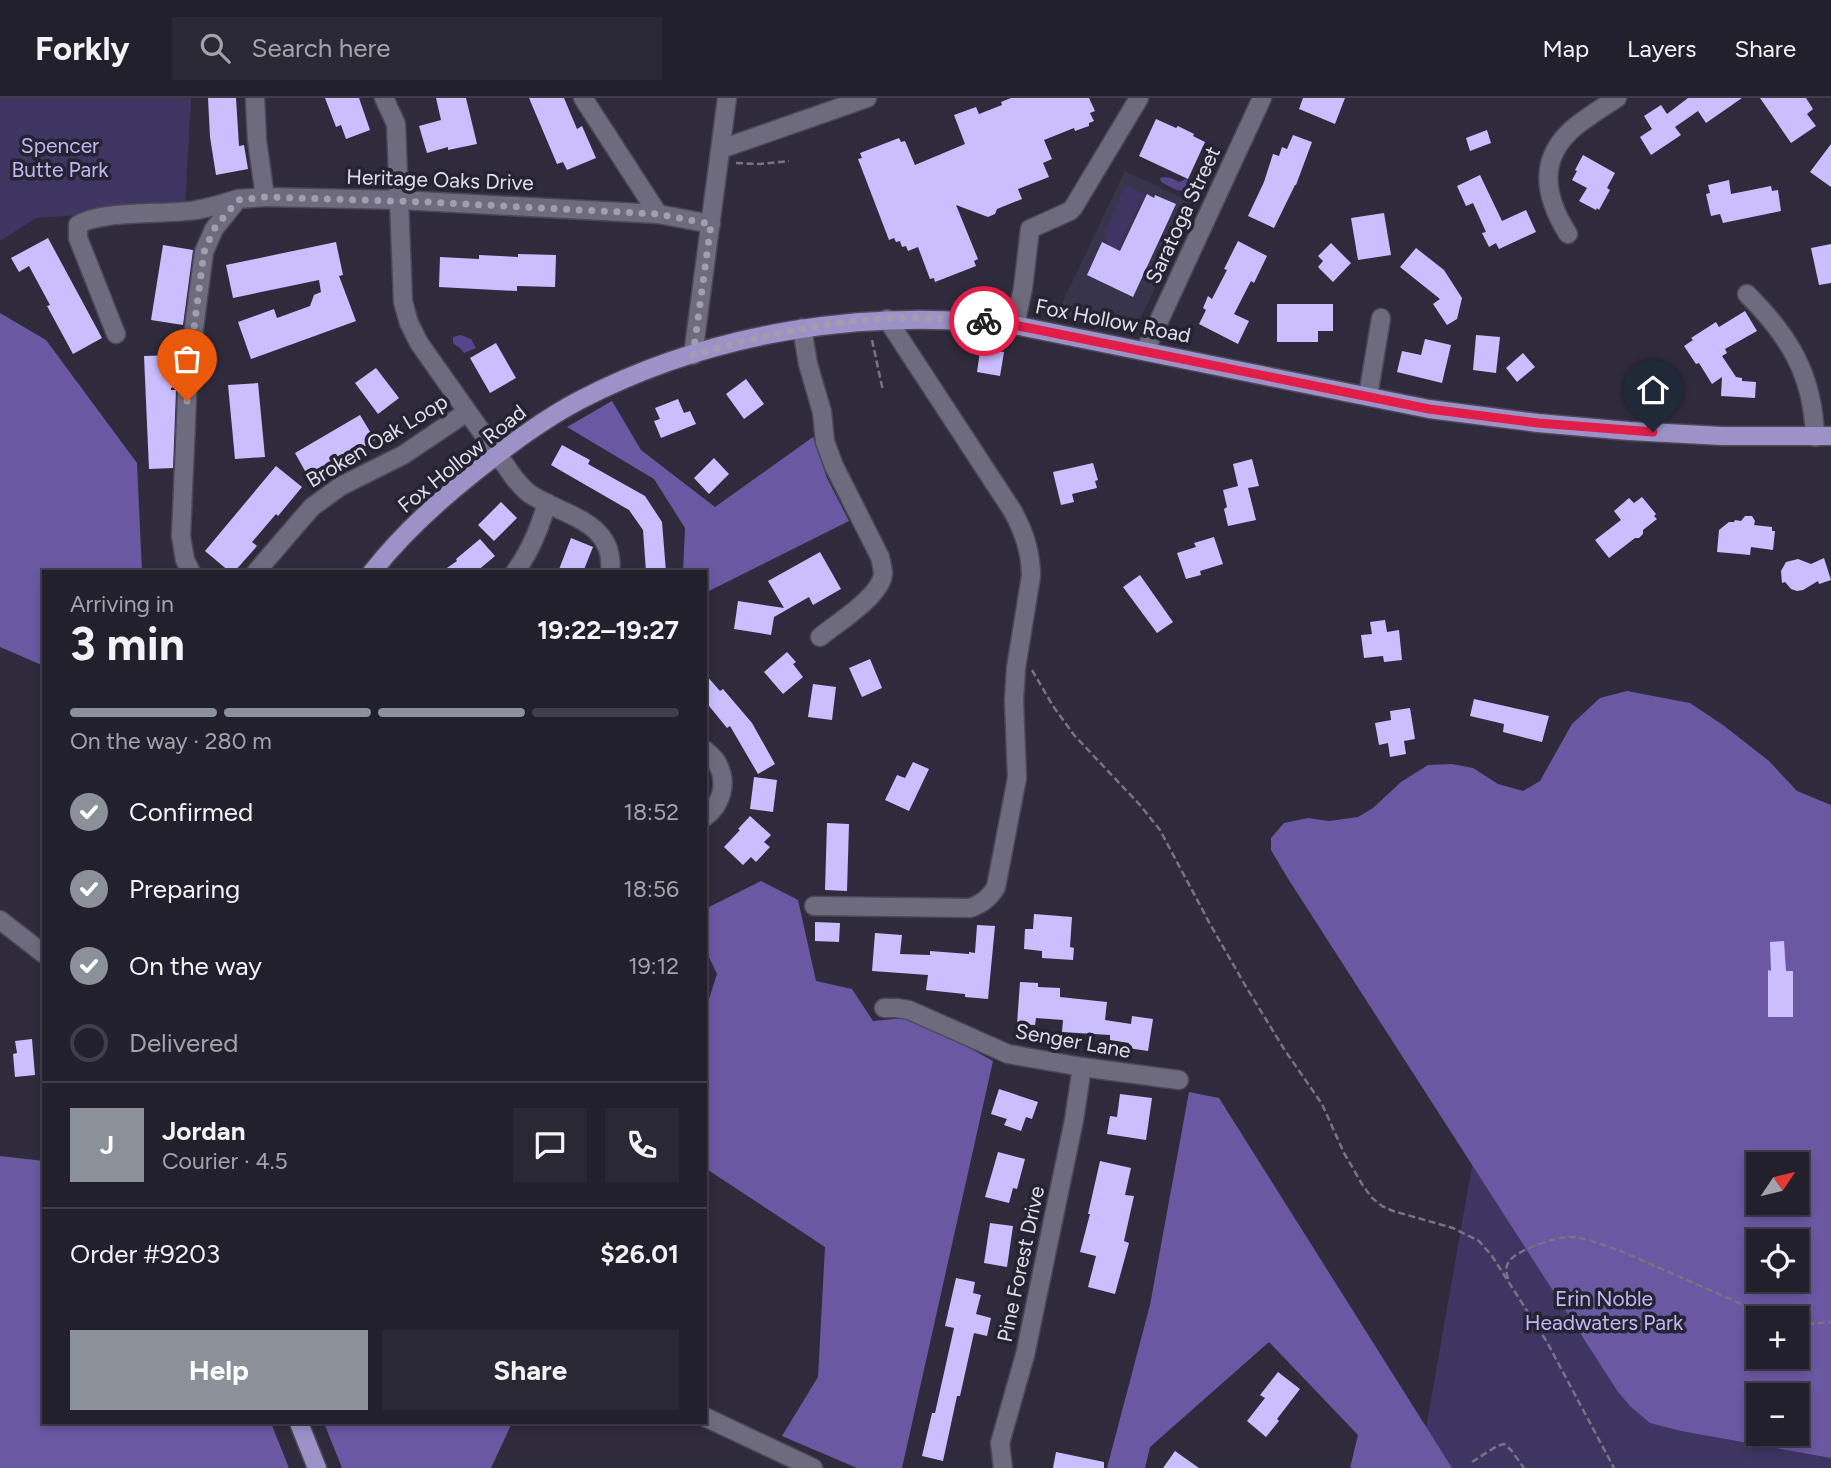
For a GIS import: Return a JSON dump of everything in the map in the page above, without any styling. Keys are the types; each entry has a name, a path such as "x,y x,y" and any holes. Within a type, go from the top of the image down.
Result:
{"main road":[{"name":"Fox Hollow Road","path":"374,570 416,522 498,454 533,429 614,383 653,367 748,339 802,328 863,321 958,319 1014,325 1429,409 1538,423 1722,436 1823,436"},
{"path":"299,1424 317,1468"}],"street":[{"path":"116,334 78,238 78,225 107,216 196,210 265,197 257,140 255,98"},
{"path":"384,98 396,124 403,302 409,323 419,342 515,479 529,494 591,525 604,539 610,552 610,570"},
{"path":"583,98 658,214"},
{"path":"693,355 727,98"},
{"path":"720,155 867,98"},
{"path":"1014,325 1023,288 1030,229 1073,208 1139,98"},
{"name":"Saratoga Street","path":"1145,351 1262,98"},
{"path":"1568,234 1549,197 1550,165 1567,134 1617,98"},
{"name":"Heritage Oaks Drive","path":"265,197 400,200 658,214 711,224"},
{"path":"190,570 185,560 181,536 188,374 204,252 214,229 238,200"},
{"path":"1747,294 1779,328 1799,363 1811,398 1814,417 1823,436"},
{"path":"1368,396 1381,318"},
{"path":"814,906 977,906 992,895 996,887 1017,778 1014,700 1016,668 1031,576 1027,544 1020,524 887,319"},
{"path":"802,328 808,364 822,412 825,442 834,466 880,557 883,574 879,587 868,599 820,637"},
{"name":"Broken Oak Loop","path":"258,570 312,507 341,486 403,455 467,412"},
{"path":"516,570 538,529 547,503"},
{"path":"707,752 717,762 723,788 718,803 707,815"},
{"path":"0,920 42,952"},
{"name":"Senger Lane","path":"884,1008 909,1010 1008,1054 1180,1080"},
{"name":"Pine Forest Drive","path":"1003,1468 1000,1443 1025,1355 1074,1120 1082,1067"},
{"path":"707,1418 813,1468"}],"path":[{"path":"720,155 760,164 789,161"},
{"path":"863,321 874,344 883,391"},
{"path":"1020,649 1074,735 1160,830 1210,924 1284,1049 1318,1096 1344,1153 1371,1197 1393,1211 1443,1224 1479,1241 1492,1256 1547,1342 1614,1468"},
{"path":"1508,1283 1506,1271 1511,1258 1544,1241 1569,1237 1620,1251 1746,1306"},
{"path":"1809,1322 1831,1322"},
{"path":"1472,1462 1504,1444 1524,1468"}],"shaded area":[{"path":"1125,171 1195,204 1135,329 1056,316"},
{"path":"1160,178 1179,182 1186,179 1189,187 1184,191 1176,190 1161,182"},
{"path":"461,335 471,339 476,348 464,353 453,343 453,337"}],"green space":[{"name":"Spencer Butte Park","path":"0,98 191,98 185,208 36,218 0,241"},
{"path":"1126,185 1144,194 1118,249 1112,251 1104,247 1107,242 1105,230"},
{"path":"0,313 46,340 137,463 142,570 42,570 42,665 0,647"},
{"path":"612,401 641,450 715,507 813,437 827,478 849,521 707,592 707,570 683,570 685,528 654,479 567,427"},
{"path":"1627,691 1690,703 1769,761 1797,791 1831,805 1831,1458 1764,1446 1809,1446 1809,1383 1746,1383 1746,1443 1650,1423 1631,1407 1618,1392 1271,850 1271,838 1284,823 1308,818 1329,821 1358,817 1373,808 1401,782 1428,765 1452,764 1473,768 1498,784 1523,791 1540,781 1572,724 1600,698"},
{"path":"761,881 798,900 816,981 852,989 873,1021 905,1018 946,1035 993,1061 902,1468 857,1468 782,1436 818,1377 825,1247 707,1169 707,1005 717,974 707,953 707,908"},
{"path":"1189,1092 1219,1098 1452,1468 1350,1468 1358,1435 1269,1342 1150,1447 1145,1468 1107,1468 1150,1305"},
{"name":"Erin Noble Headwaters Park","path":"1478,1132 1746,1199 1746,1215 1809,1215 1810,1192 1831,1176 1831,1468 1419,1468"},
{"path":"0,1156 42,1161 42,1424 271,1424 289,1468 0,1468"},
{"path":"324,1424 512,1424 491,1468 342,1468"}],"building":[{"path":"208,98 236,98 239,146 244,145 248,169 216,175"},
{"path":"325,98 359,98 370,130 346,139 341,125 336,127"},
{"path":"436,98 466,98 477,144 448,150 448,147 427,153 419,126 441,120"},
{"path":"529,98 564,98 577,129 582,126 596,158 567,170 563,162 557,164"},
{"path":"1011,98 1089,98 1095,111 1090,113 1094,121 1089,123 1089,126 1075,131 1074,128 1044,140 1052,159 1043,163 1049,177 1018,189 1022,199 997,209 995,214 988,217 956,205 978,259 974,261 976,266 935,282 934,278 930,279 918,247 908,251 906,246 902,247 900,241 896,242 894,238 889,240 858,159 862,158 860,153 899,138 901,142 905,141 915,165 965,144 954,115 976,107 979,114 1002,105 1001,102"},
{"path":"1303,98 1345,98 1335,124 1299,109"},
{"path":"1688,98 1742,98 1706,123 1698,111 1675,127 1681,135 1651,155 1640,137 1652,129 1644,116 1661,105 1667,114"},
{"path":"1760,98 1806,98 1813,109 1807,114 1816,126 1791,143"},
{"path":"1156,119 1176,128 1178,126 1205,142 1188,179 1139,156"},
{"path":"1487,130 1491,143 1470,151 1466,138"},
{"path":"1293,135 1312,142 1296,185 1274,228 1248,216 1264,182 1273,154 1279,156 1282,147 1287,149"},
{"path":"1831,144 1831,187 1810,172"},
{"path":"1583,155 1615,173 1607,188 1610,190 1599,210 1579,201 1587,188 1572,180"},
{"path":"1480,175 1502,221 1526,210 1536,232 1499,249 1496,243 1489,247 1482,233 1486,232 1473,203 1466,206 1457,186"},
{"path":"1729,180 1731,194 1771,186 1772,191 1778,190 1781,211 1723,223 1720,214 1711,216 1706,194 1710,193 1708,185"},
{"path":"1147,194 1176,204 1133,297 1087,275 1102,242 1120,251"},
{"path":"1384,213 1391,255 1358,260 1351,218"},
{"path":"48,238 102,338 73,354 29,266 19,272 11,258"},
{"path":"1238,241 1267,256 1234,314 1249,321 1238,344 1199,324 1206,310 1203,308 1208,296 1212,299"},
{"path":"336,242 343,275 339,276 356,321 251,359 238,322 274,309 277,318 310,306 314,295 321,292 319,280 233,298 226,265"},
{"path":"1331,243 1351,263 1333,282 1318,267 1323,261 1318,256"},
{"path":"1831,244 1831,283 1819,285 1811,248"},
{"path":"163,245 193,250 183,325 151,320"},
{"path":"1416,248 1444,270 1462,298 1457,319 1447,325 1433,304 1440,299 1400,267"},
{"path":"518,254 556,255 555,287 517,286 517,291 439,287 440,257 479,259 479,255 518,257"},
{"path":"1277,304 1333,304 1333,331 1318,331 1318,342 1277,342"},
{"path":"1745,311 1757,331 1725,349 1727,353 1722,356 1736,377 1742,378 1742,381 1756,382 1755,398 1721,396 1722,377 1712,384 1684,346 1693,340 1691,338 1716,322 1719,327"},
{"path":"1476,335 1500,337 1496,373 1473,370"},
{"path":"1425,339 1451,345 1442,383 1397,372 1402,351 1421,355"},
{"path":"496,343 516,378 490,393 470,358"},
{"path":"980,351 1004,352 1000,376 977,372"},
{"path":"1523,353 1535,367 1517,382 1506,368"},
{"path":"177,355 176,386 171,388 176,390 173,468 149,469 144,356"},
{"path":"376,368 399,398 378,414 355,383"},
{"path":"746,379 764,404 744,419 726,394"},
{"path":"258,383 265,457 235,459 228,385"},
{"path":"678,399 684,413 690,411 696,424 661,438 654,421 660,419 655,408"},
{"path":"360,415 375,440 310,480 295,453"},
{"path":"562,445 590,460 588,464 645,496 662,522 666,570 646,570 643,530 629,510 551,465"},
{"path":"714,458 729,474 709,494 694,478"},
{"path":"1252,459 1259,486 1248,488 1256,520 1228,526 1223,490 1238,486 1233,464"},
{"path":"1093,463 1098,480 1095,481 1097,488 1072,494 1074,502 1061,505 1053,472"},
{"path":"276,466 302,487 252,542 257,546 236,570 228,570 205,551"},
{"path":"1642,497 1657,519 1643,530 1639,538 1635,538 1609,558 1595,540 1621,520 1614,511 1629,498 1634,503"},
{"path":"501,502 517,518 494,541 478,525"},
{"path":"1745,516 1752,516 1754,525 1772,527 1772,531 1775,531 1773,550 1751,547 1750,555 1717,552 1719,530 1729,522 1741,521"},
{"path":"1214,537 1223,564 1200,571 1201,575 1186,579 1177,553 1196,547 1194,543"},
{"path":"571,538 593,547 584,570 559,570"},
{"path":"480,539 495,556 478,570 444,570 457,561 456,559"},
{"path":"820,552 841,589 813,605 809,597 774,617 771,635 734,629 738,601 784,608 768,581"},
{"path":"1824,558 1831,580 1819,584 1818,581 1797,591 1785,582 1782,583 1781,571 1786,562 1798,559 1811,564"},
{"path":"1140,575 1173,622 1157,633 1123,587"},
{"path":"1385,620 1387,632 1399,630 1402,660 1384,662 1383,656 1364,658 1361,635 1372,634 1370,622"},
{"path":"787,652 796,662 793,664 803,677 783,694 764,672"},
{"path":"870,659 882,688 862,697 849,668"},
{"path":"707,676 720,691 723,689 752,723 775,764 758,774 730,726 727,728 707,703"},
{"path":"813,684 836,687 832,720 808,717"},
{"path":"1474,699 1549,716 1542,742 1503,732 1504,724 1470,716"},
{"path":"1410,708 1415,739 1404,741 1406,754 1390,757 1388,743 1379,745 1375,723 1391,720 1390,711"},
{"path":"913,762 929,769 909,811 885,800 897,775 905,778"},
{"path":"754,777 777,780 773,812 750,809"},
{"path":"750,816 771,835 764,842 770,847 756,862 751,857 743,865 724,847"},
{"path":"827,823 849,824 847,891 825,890"},
{"path":"1034,914 1072,917 1070,947 1074,948 1073,960 1042,958 1042,951 1024,949 1025,929 1033,929"},
{"path":"815,922 840,923 839,942 815,941"},
{"path":"977,925 995,926 988,999 926,990 928,975 872,971 875,933 902,935 900,954 930,955 930,951 969,954 975,953"},
{"path":"1784,941 1786,971 1793,971 1793,1017 1768,1017 1770,942"},
{"path":"1020,982 1038,983 1038,987 1060,988 1060,997 1107,1002 1105,1020 1131,1024 1132,1016 1153,1019 1148,1051 1128,1048 1129,1043 1110,1040 1110,1035 1062,1032 1063,1020 1036,1018 1035,1025 1017,1024"},
{"path":"32,1039 35,1075 15,1077 15,1041"},
{"path":"999,1089 1038,1102 1032,1119 1026,1117 1021,1131 1004,1125 1007,1119 991,1114"},
{"path":"1120,1094 1152,1098 1146,1140 1107,1134 1110,1116 1117,1117"},
{"path":"998,1152 1025,1159 1017,1189 1013,1188 1009,1203 985,1197"},
{"path":"1100,1161 1131,1168 1125,1195 1134,1196 1124,1241 1129,1243 1115,1294 1088,1287 1096,1256 1080,1252"},
{"path":"990,1223 1013,1226 1007,1267 984,1263"},
{"path":"956,1278 975,1282 973,1293 981,1295 976,1314 991,1318 987,1336 974,1333 943,1461 922,1456 932,1413 935,1413 954,1328 945,1326"},
{"path":"1278,1372 1300,1389 1266,1437 1247,1421 1265,1398 1260,1395"},
{"path":"1175,1451 1199,1468 1163,1468"},
{"path":"1056,1452 1104,1462 1104,1468 1053,1468"}],"way so far":[{"path":"187,401 204,252 214,229 238,200 265,197 658,214 711,224 693,355 748,339 802,328 867,320 912,318 984,321"}],"route":[{"path":"984,321 1178,357 1429,409 1538,423 1653,432"}]}
